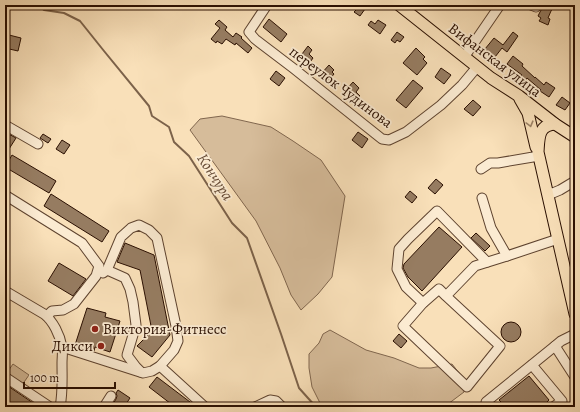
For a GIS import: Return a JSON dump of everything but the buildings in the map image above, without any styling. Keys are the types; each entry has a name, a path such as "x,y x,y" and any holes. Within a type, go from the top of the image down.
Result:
{"main road":[{"name":"Вифанская улица","path":"399,5 478,67 575,137"},
{"path":"519,96 528,113 575,314"},
{"path":"538,154 539,137 542,130 548,124 555,124"}],"street":[{"name":"переулок Чудинова","path":"267,5 249,32 255,39 382,139 389,140 406,132 441,105 478,67"},
{"path":"465,56 500,5"},
{"path":"5,125 38,144"},
{"path":"481,169 490,163 498,163 538,154"},
{"path":"548,195 574,184"},
{"path":"5,195 82,243 99,266 96,276 74,304 63,310 52,311 47,316"},
{"path":"482,198 491,228 507,256"},
{"path":"423,303 406,287 397,269 399,249 437,211 487,262"},
{"path":"62,347 143,373 152,371 160,366 174,350 178,341 176,326 157,238 149,230 139,225 131,228 121,237 107,270 96,276"},
{"path":"446,296 475,266 558,239"},
{"path":"107,270 125,278 130,289 136,325 127,355 110,363"},
{"path":"439,289 446,296 500,346 468,387 403,326 423,303 439,289"},
{"path":"5,291 47,316 55,327 62,347 62,399 60,407"},
{"path":"486,407 486,402 561,341 575,334"},
{"path":"555,346 575,377"},
{"path":"127,355 136,367 143,373"},
{"path":"532,365 562,401 553,407"},
{"path":"160,366 205,407"},
{"path":"5,377 50,407"},
{"path":"104,407 111,396"},
{"path":"255,407 270,400 276,401 282,407"}],"shaded area":[{"path":"222,116 271,127 293,141 321,160 345,196 332,277 318,294 301,310 291,295 280,268 256,221 190,130 200,119"},
{"path":"330,330 366,350 394,358 419,368 431,368 452,364 463,378 464,392 444,407 322,407 312,387 309,368 309,354 319,343 323,334"},
{"path":"13,364 29,375 22,385 6,374"}],"waterway":[{"name":"Кончура","path":"38,5 44,10 64,13 80,21 149,106 152,116 169,127 174,142 189,156 232,223 247,238 299,388 316,407"}],"place":[{"name":"Виктория-Фитнесс","path":"95,329"},
{"name":"Дикси","path":"101,346"}]}
